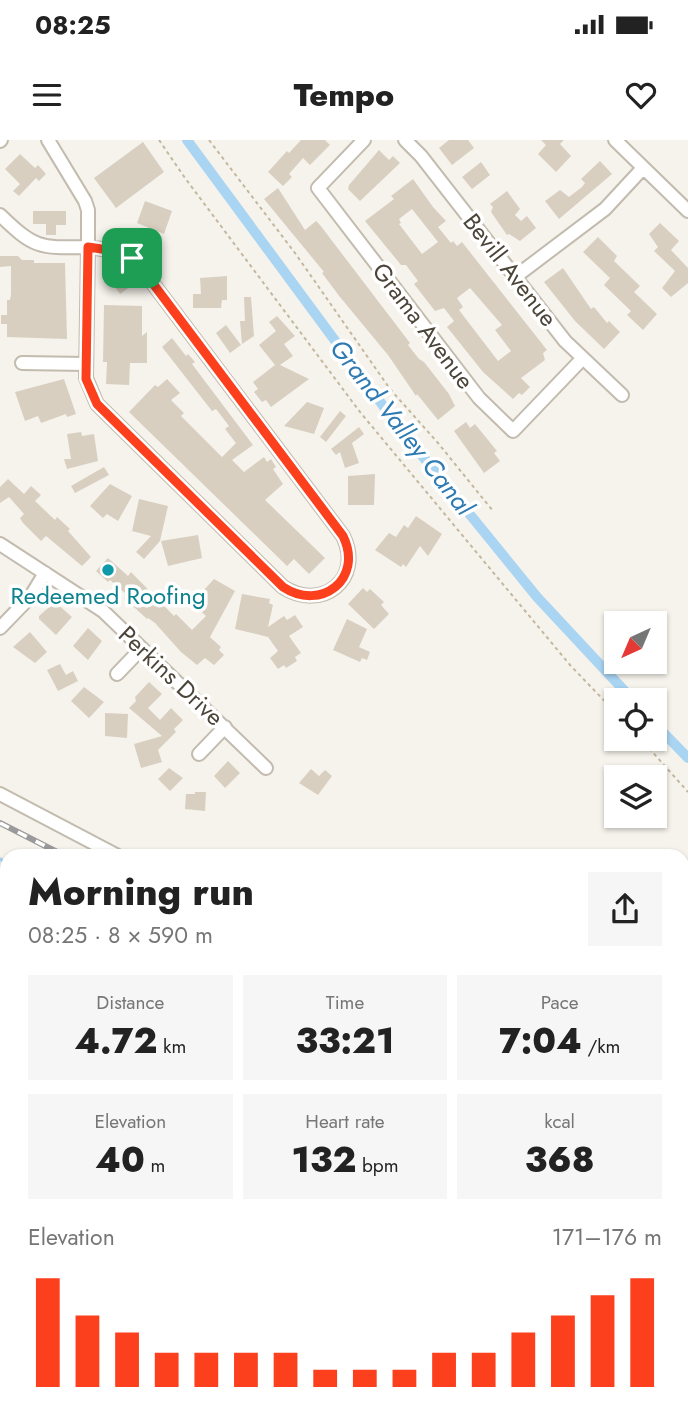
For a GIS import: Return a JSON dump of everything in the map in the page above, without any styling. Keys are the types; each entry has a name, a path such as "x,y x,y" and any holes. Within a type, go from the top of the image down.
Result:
{"street":[{"path":"0,215 31,243 46,248 88,247 116,251 132,258 343,536 350,558 339,584 323,594 313,596 302,596 283,587 100,408 87,384 86,364 88,247 88,210 48,140"},
{"name":"Grama Avenue","path":"364,140 317,188 479,398 513,431 583,358"},
{"name":"Bevill Avenue","path":"405,140 421,156 565,341 622,395"},
{"path":"615,140 688,211"},
{"path":"515,277 605,209 643,168"},
{"path":"22,363 86,364"},
{"name":"Perkins Drive","path":"0,544 103,611 267,768"},
{"path":"0,628 31,596 45,573"},
{"path":"117,674 141,649"},
{"path":"200,754 225,727"},
{"path":"0,794 105,849"}],"path":[{"path":"159,140 360,412 570,665 604,700"},
{"path":"209,140 295,253 390,389 439,443 493,510"},
{"path":"652,751 688,792"}],"building":[{"path":"301,140 325,140 330,145 310,165 303,158 283,186 268,172"},
{"path":"449,140 468,140 474,148 452,165 439,148"},
{"path":"541,140 564,140 560,144 571,156 556,172 538,154 546,145"},
{"path":"143,142 164,172 116,208 94,178"},
{"path":"379,150 389,160 393,156 400,163 360,201 348,189 349,185"},
{"path":"20,154 35,168 38,165 46,174 39,181 36,178 19,196 13,191 20,184 5,169"},
{"path":"600,161 612,174 559,219 545,201 560,190 569,197 582,187 585,183 581,179"},
{"path":"481,162 490,175 472,189 462,177"},
{"path":"413,179 446,221 438,227 451,243 453,241 457,246 462,242 547,350 543,353 545,360 521,378 530,387 522,395 519,393 513,399 483,372 447,327 454,321 444,308 435,311 414,284 418,281 406,265 401,265 365,221 394,199 391,196","holes":["412,209 438,242 422,254 399,224 399,219","470,288 502,325 495,330 511,351 498,361 459,310 463,307 457,298"]},
{"path":"278,188 305,230 316,221 320,225 410,343 408,345 449,394 455,406 438,420 417,394 416,396 388,355 322,273 324,272 264,199"},
{"path":"507,191 520,209 515,215 521,221 527,216 536,228 520,241 507,235 491,212 493,207 490,204"},
{"path":"145,201 172,211 164,234 137,223"},
{"path":"33,211 66,211 66,225 56,225 56,235 46,235 46,224 33,224"},
{"path":"660,223 679,241 671,250 688,268 688,283 671,297 662,288 675,271 654,251 658,247 649,234"},
{"path":"598,237 617,256 614,261 640,286 634,292 657,314 643,330 627,315 631,311 604,285 610,278 583,252"},
{"path":"0,256 18,256 22,260 34,260 34,263 65,263 67,339 7,337 7,324 1,324 1,315 7,315 7,300 10,300 11,294 11,266 0,267"},
{"path":"563,268 591,309 594,307 607,323 609,321 620,332 604,349 575,321 544,282"},
{"path":"120,272 131,286 120,294 110,280"},
{"path":"227,276 227,300 222,300 221,308 193,308 193,294 201,294 200,278"},
{"path":"244,297 251,297 254,336 242,344 240,321 245,321"},
{"path":"104,305 142,306 142,336 147,332 147,363 130,363 129,385 106,384 107,362 103,362"},
{"path":"277,316 295,336 284,344 293,356 280,365 309,379 271,407 266,400 262,402 254,392 258,389 253,382 275,365 259,345 276,331 269,322"},
{"path":"226,325 241,345 230,353 216,333"},
{"path":"172,338 186,356 188,354 195,362 192,364 253,445 232,460 244,472 264,457 267,462 271,459 276,467 273,469 283,484 265,500 325,558 309,574 294,559 287,566 129,412 155,385 158,387 167,379 180,393 171,400 184,413 181,416 222,457 236,443 225,429 229,426 216,409 212,411 162,347"},
{"path":"64,379 76,414 67,417 66,414 41,423 38,416 25,421 15,392"},
{"path":"307,402 324,408 314,434 284,426"},
{"path":"340,411 346,416 326,442 320,437"},
{"path":"466,422 470,428 475,424 497,451 494,453 500,461 484,473 454,431"},
{"path":"359,427 364,434 352,443 359,463 345,468 340,452 336,455 331,449"},
{"path":"81,432 82,436 94,434 98,461 67,469 64,459 71,459 67,434"},
{"path":"104,467 109,475 75,493 71,486"},
{"path":"375,474 374,505 348,505 348,476"},
{"path":"8,479 24,494 31,486 41,495 35,501 55,520 57,517 70,529 68,531 91,557 82,566 46,536 41,541 23,523 20,518 24,514 9,497 0,503 0,487"},
{"path":"110,484 132,496 118,521 107,514 103,518 90,506"},
{"path":"139,499 168,506 160,541 144,559 136,552 151,536 132,531"},
{"path":"416,516 442,534 428,556 420,546 406,567 403,564 401,567 375,550 389,533 396,537 404,525 408,528"},
{"path":"198,535 202,558 168,566 161,541"},
{"path":"108,558 128,576 131,572 174,616 176,614 192,630 206,616 192,603 214,579 235,591 210,637 221,647 219,650 224,655 214,665 205,658 197,665 181,652 155,623 124,598 127,595 96,571"},
{"path":"363,588 367,592 370,589 384,602 381,605 389,614 374,629 348,604"},
{"path":"242,594 270,599 269,603 273,605 268,627 284,616 287,620 295,615 303,627 289,636 301,653 295,657 297,661 286,668 284,665 278,669 270,658 278,651 268,637 235,629"},
{"path":"55,602 72,617 56,635 39,619"},
{"path":"347,619 367,629 359,647 370,652 367,660 362,658 360,662 333,650"},
{"path":"88,628 102,641 88,660 73,646"},
{"path":"30,632 47,652 35,663 13,647"},
{"path":"60,664 66,675 73,671 78,681 58,691 47,670"},
{"path":"149,682 162,694 148,708 160,720 171,708 183,720 174,729 176,732 158,750 162,762 141,768 134,744 162,736 129,708"},
{"path":"84,687 104,702 89,718 71,701"},
{"path":"105,713 128,714 127,738 105,736"},
{"path":"228,761 240,773 225,788 214,776"},
{"path":"169,768 183,778 170,791 158,779"},
{"path":"311,769 319,776 325,770 332,776 318,795 299,783"},
{"path":"206,792 205,811 185,809 186,794"}],"waterway":[{"name":"Grand Valley Canal","path":"187,140 398,426 537,597 622,688"},
{"name":"Grand Valley Canal","path":"667,736 688,758"}],"railway":[{"path":"0,823 51,849"}],"place":[{"name":"Redeemed Roofing","path":"108,570"}],"route":[{"path":"88,247 116,251 132,258 343,536 349,548 348,567 339,584 331,590 323,594 302,596 283,587 104,412 94,399 86,379 88,247"}]}
